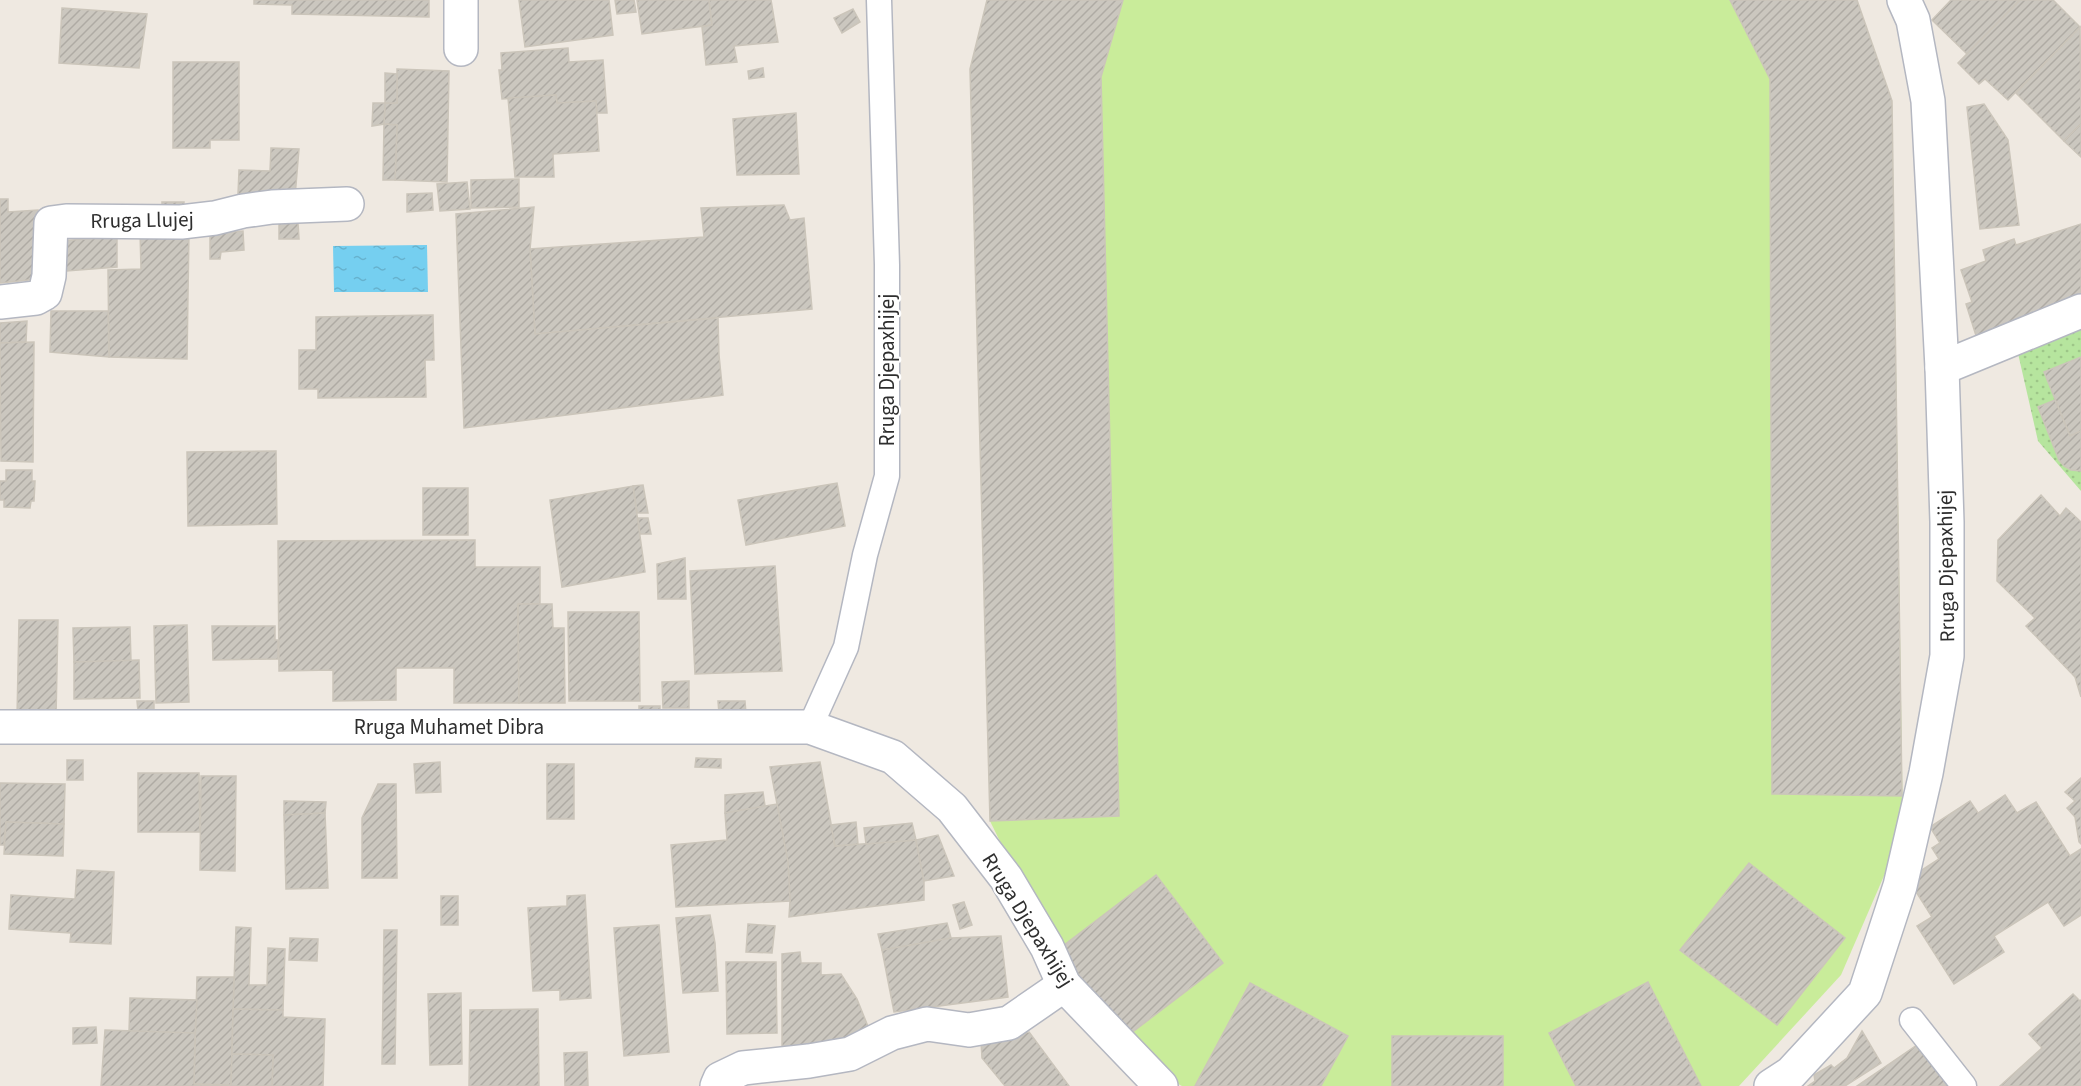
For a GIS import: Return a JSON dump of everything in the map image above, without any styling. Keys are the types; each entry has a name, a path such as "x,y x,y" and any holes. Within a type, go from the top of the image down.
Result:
{"street":[{"path":"461,0 461,49"},
{"name":"Rruga Djepaxhijej","path":"1771,1086 1791,1073 1865,993 1899,886 1926,773 1947,656 1947,522 1942,368 1928,101 1912,20 1904,0"},
{"name":"Rruga Llujej","path":"0,302 36,298 45,293 49,276 51,224 66,220 181,222 272,207 347,204"},
{"path":"1942,368 2081,311"},
{"name":"Rruga Muhamet Dibra","path":"0,728 810,728 893,757"},
{"name":"Rruga Djepaxhijej","path":"893,757 952,808 1006,878 1047,947 1064,985 1161,1086"},
{"path":"717,1086 720,1078 743,1068 850,1054 892,1033 927,1024 969,1030 1009,1023 1064,985"}],"lane":[{"name":"Rruga Djepaxhijej","path":"810,728 846,647 865,555 887,476 887,265 879,0"},
{"path":"1912,1020 1964,1086"}],"green space":[{"path":"987,0 1857,0 1892,101 1903,832 1841,975 1739,1086 1182,1086 1163,1076 1057,958 990,821 970,69"},
{"path":"2081,322 2081,491 2038,441 2017,349"}],"water":[{"path":"427,245 428,292 334,292 333,246"}],"building":[{"path":"254,0 429,0 429,17 292,14 292,5 254,4"},
{"path":"519,0 609,0 613,35 525,47"},
{"path":"615,0 634,0 636,12 617,14"},
{"path":"637,0 709,0 712,25 642,34"},
{"path":"709,0 771,0 778,42 734,46 737,62 706,65 702,27 712,25"},
{"path":"987,0 1123,0 1101,77 1119,816 990,821 970,69"},
{"path":"1730,0 1857,0 1892,101 1902,796 1772,794 1770,79"},
{"path":"1951,0 2020,0 1967,54 1932,20"},
{"path":"2020,0 2053,0 2080,27 2008,100 1985,79 1979,84 1958,63"},
{"path":"62,8 147,14 139,68 59,63"},
{"path":"853,9 860,22 842,33 834,18"},
{"path":"2080,27 2081,124 2064,141 2016,93"},
{"path":"568,48 569,62 603,60 607,113 597,113 596,101 557,103 556,95 502,99 499,70 502,70 501,53"},
{"path":"173,62 239,62 239,140 210,140 210,148 173,148"},
{"path":"763,68 764,77 749,79 748,71"},
{"path":"397,69 449,71 447,182 395,180 397,125 384,124 385,103 397,103"},
{"path":"385,73 397,74 397,103 385,103"},
{"path":"556,95 557,103 596,101 599,151 553,154 554,177 515,177 508,98"},
{"path":"373,103 385,103 384,124 372,126"},
{"path":"1984,104 2008,140 2019,225 1980,229 1967,107"},
{"path":"796,113 799,174 737,175 733,119"},
{"path":"384,124 397,125 395,180 383,180"},
{"path":"2081,124 2081,157 2064,141"},
{"path":"271,148 299,149 295,197 238,194 239,170 270,171"},
{"path":"519,179 519,207 471,208 471,180"},
{"path":"467,182 470,209 440,211 437,184"},
{"path":"432,193 433,210 407,212 407,194"},
{"path":"0,199 8,199 8,212 38,210 38,279 0,283"},
{"path":"162,202 184,202 184,207 162,207"},
{"path":"784,205 790,220 804,218 812,309 535,334 530,249 704,237 701,208"},
{"path":"534,207 530,249 535,334 718,318 723,395 464,428 456,214"},
{"path":"279,223 298,223 299,239 279,239"},
{"path":"2081,224 2081,299 1978,342 1966,304 1972,302 1961,270 1986,261 1983,250 2014,239 2016,245"},
{"path":"140,231 189,232 187,359 109,357 108,270 141,269"},
{"path":"243,231 244,250 221,252 220,259 210,259 210,234"},
{"path":"117,237 117,267 54,272 57,241"},
{"path":"51,311 108,311 109,357 50,352"},
{"path":"433,315 434,360 425,360 426,397 318,398 318,389 299,389 299,350 316,350 316,317"},
{"path":"27,321 26,342 0,343 0,323"},
{"path":"34,342 33,462 1,461 0,343"},
{"path":"2081,357 2081,431 2070,436 2044,372"},
{"path":"2055,400 2070,436 2081,431 2081,471 2071,470 2059,460 2038,407"},
{"path":"276,451 277,524 188,526 187,452"},
{"path":"6,470 32,470 32,481 35,481 34,501 31,501 30,508 4,507 4,500 0,500 0,481 6,481"},
{"path":"837,483 845,526 746,545 738,500"},
{"path":"643,485 648,513 637,513 633,486"},
{"path":"633,486 645,572 562,587 550,500"},
{"path":"423,488 468,488 468,535 423,535"},
{"path":"2041,495 2060,516 2066,508 2081,522 2081,697 2075,677 2026,626 2035,618 1997,581 1998,540"},
{"path":"638,518 648,518 651,534 640,534"},
{"path":"475,540 475,567 540,567 540,604 518,604 519,703 454,703 454,668 396,668 396,700 333,701 333,670 279,671 278,541"},
{"path":"685,558 686,599 658,599 657,564"},
{"path":"775,566 782,671 695,674 690,571"},
{"path":"518,604 552,604 553,628 564,628 565,703 519,703"},
{"path":"568,612 639,612 640,701 569,701"},
{"path":"19,620 58,620 56,717 17,717"},
{"path":"187,625 189,702 156,703 154,626"},
{"path":"212,626 275,626 278,659 213,660"},
{"path":"130,627 131,661 74,662 73,628"},
{"path":"139,660 140,698 74,699 74,662"},
{"path":"689,681 689,708 663,708 662,682"},
{"path":"137,701 154,701 154,711 138,711"},
{"path":"718,701 745,701 746,714 719,714"},
{"path":"639,706 660,706 660,715 639,716"},
{"path":"696,758 721,759 721,768 695,767"},
{"path":"67,760 83,760 83,780 67,780"},
{"path":"440,762 441,792 416,793 414,764"},
{"path":"820,762 835,846 916,840 924,881 924,900 789,917 788,862 770,767"},
{"path":"547,764 574,764 574,819 547,819"},
{"path":"138,773 199,773 200,832 138,832"},
{"path":"201,776 236,776 235,871 200,870"},
{"path":"2081,778 2081,844 2075,817 2067,808 2075,801 2065,792"},
{"path":"0,783 65,784 64,824 6,822 4,845 0,845"},
{"path":"378,784 396,784 397,878 362,878 362,818"},
{"path":"763,792 765,806 725,813 725,795"},
{"path":"2005,795 2017,813 2036,802 2070,856 2081,849 2081,915 2064,926 2048,902 1994,936 2004,952 1954,984 1917,926 1932,917 1908,879 1939,859 1932,848 1940,843 1930,827 1970,801 1978,813"},
{"path":"284,801 326,802 325,813 284,815"},
{"path":"777,804 788,862 790,901 676,907 671,845 727,840 725,813"},
{"path":"325,813 328,888 286,889 284,815"},
{"path":"6,822 64,824 63,856 4,854"},
{"path":"856,822 858,844 835,846 831,825"},
{"path":"912,823 916,840 866,844 864,828"},
{"path":"938,835 954,876 924,881 916,840"},
{"path":"1749,863 1845,938 1777,1025 1680,950"},
{"path":"77,870 114,872 111,944 70,942 71,933 9,929 11,895 75,899"},
{"path":"1156,875 1223,963 1126,1037 1059,949"},
{"path":"585,895 591,998 560,1000 560,990 533,991 528,908 567,906 567,896"},
{"path":"441,896 458,896 458,925 441,925"},
{"path":"964,902 972,925 960,929 953,905"},
{"path":"710,915 715,943 718,991 683,993 676,918"},
{"path":"947,923 951,938 882,950 878,934"},
{"path":"748,924 775,926 772,953 746,952"},
{"path":"659,925 669,1052 624,1056 614,928"},
{"path":"236,927 251,928 249,985 267,985 268,948 285,949 283,1010 233,1009"},
{"path":"384,930 397,930 395,1064 382,1064"},
{"path":"1001,936 1008,997 894,1012 882,950 951,938"},
{"path":"290,938 318,939 317,961 289,960"},
{"path":"800,952 801,963 821,963 821,975 841,974 857,999 871,1034 782,1058 782,954"},
{"path":"726,962 776,962 777,1033 727,1034"},
{"path":"197,977 234,977 231,1085 194,1084"},
{"path":"1648,982 1701,1086 1576,1086 1549,1033"},
{"path":"1250,983 1348,1036 1321,1086 1195,1086"},
{"path":"461,993 462,1064 430,1065 428,994"},
{"path":"2073,994 2081,1000 2081,1086 2000,1086 2042,1048 2029,1034"},
{"path":"130,998 197,1000 195,1033 129,1032"},
{"path":"233,1009 283,1010 283,1017 325,1019 323,1086 272,1086 273,1055 232,1054"},
{"path":"538,1009 539,1086 469,1086 470,1010"},
{"path":"96,1027 97,1043 73,1044 73,1028"},
{"path":"105,1030 195,1033 194,1084 231,1086 101,1086"},
{"path":"1862,1031 1881,1063 1845,1086 1808,1086 1815,1081 1814,1075 1831,1065 1834,1068 1847,1058"},
{"path":"1029,1032 1069,1086 1005,1086 982,1058 981,1041"},
{"path":"1392,1036 1503,1036 1503,1086 1392,1086"},
{"path":"1920,1043 1956,1086 1857,1086"},
{"path":"587,1052 588,1086 565,1086 564,1053"},
{"path":"232,1054 273,1055 272,1086 231,1086"}]}
